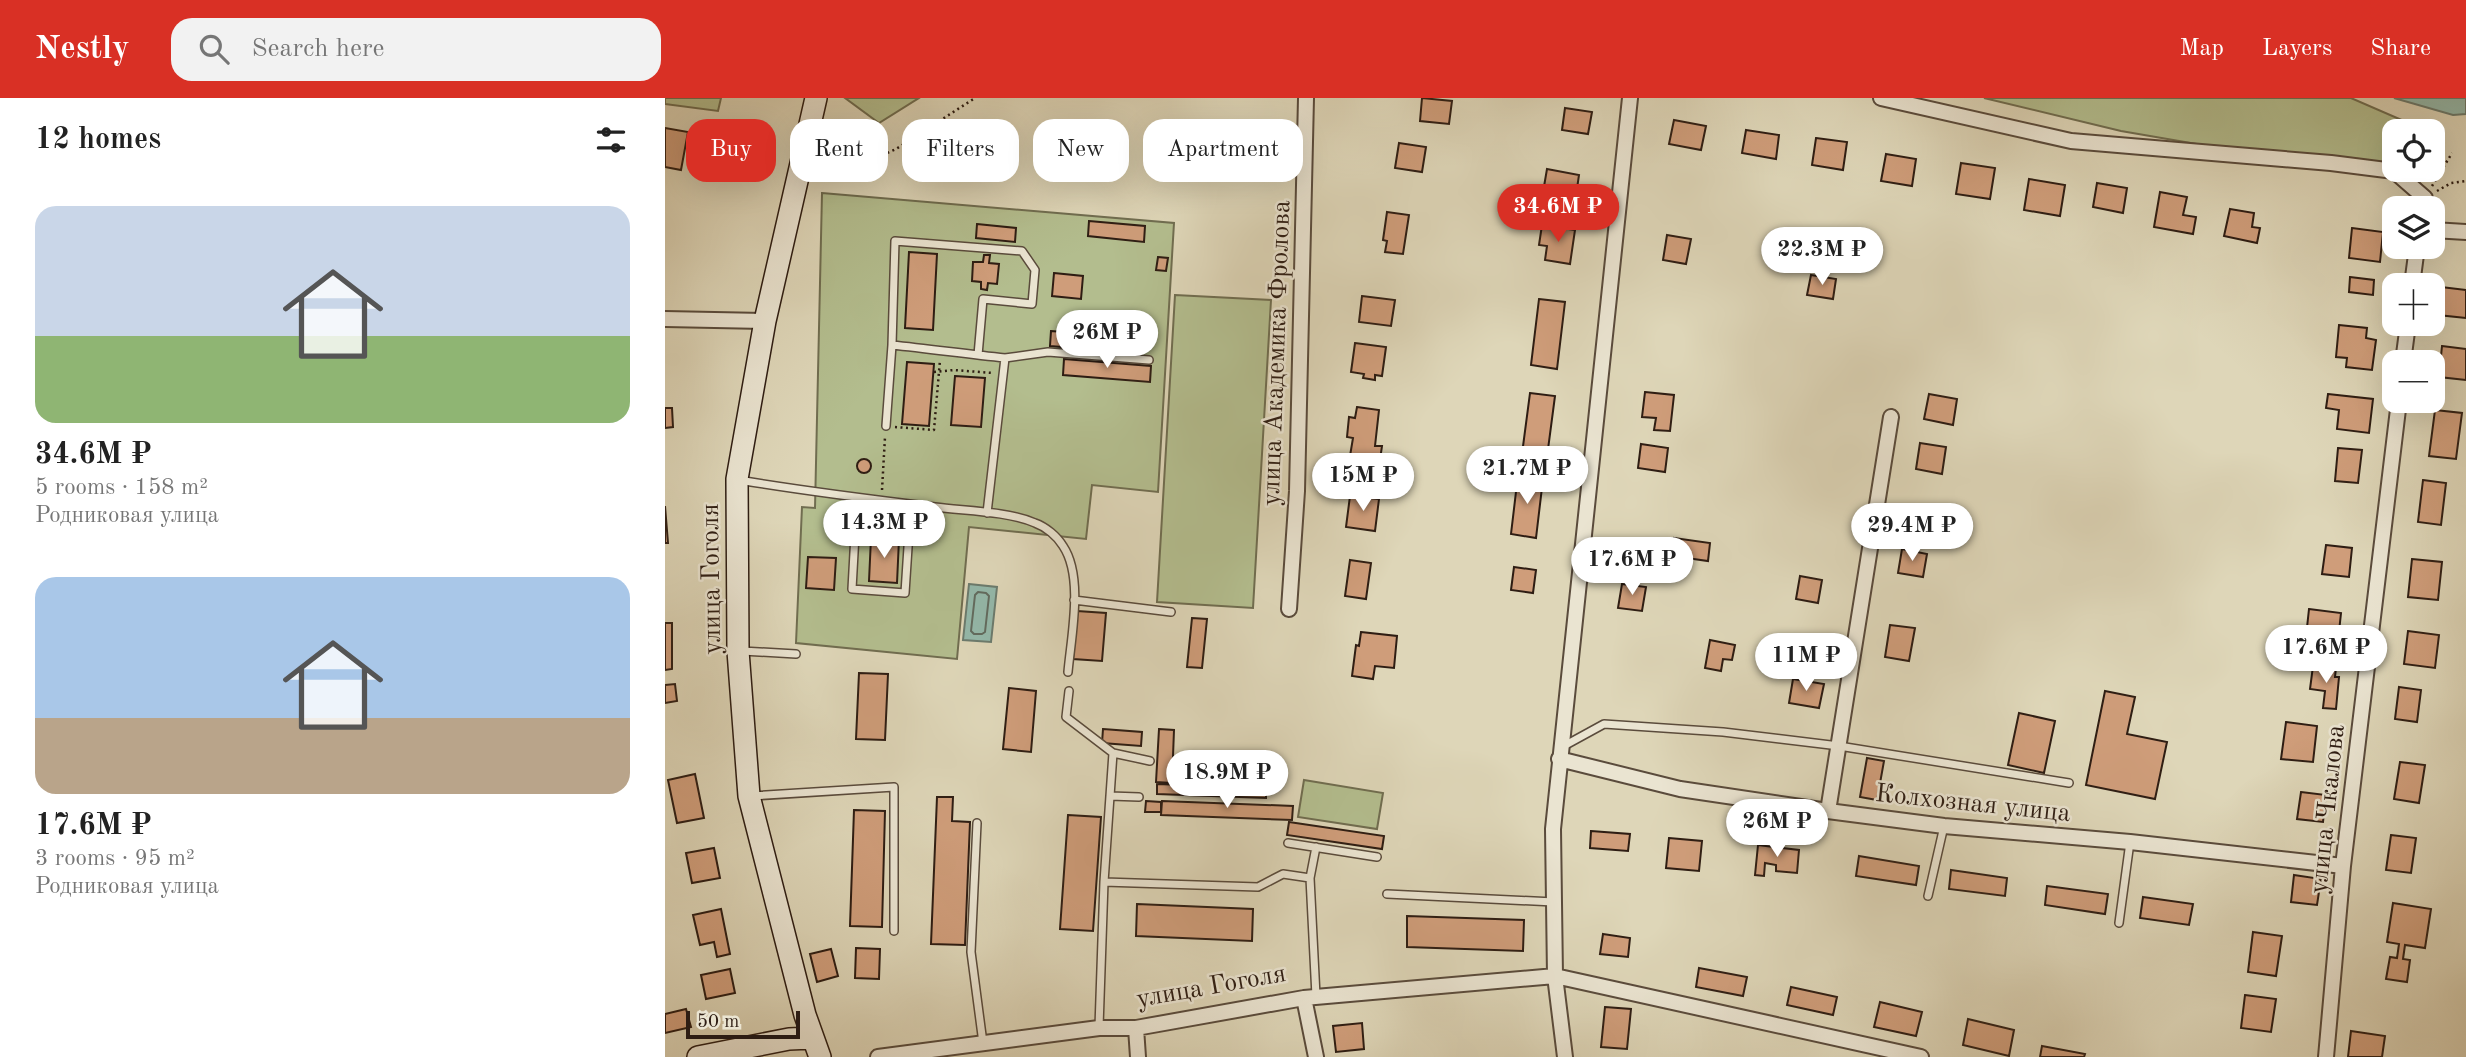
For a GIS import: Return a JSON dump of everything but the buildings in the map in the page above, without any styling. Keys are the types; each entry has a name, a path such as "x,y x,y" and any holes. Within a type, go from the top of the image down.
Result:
{"main road":[{"name":"улица Гоголя","path":"816,98 765,321 737,480 737,651 749,796 816,1047"},
{"path":"698,1057 789,1039 816,1047"}],"street":[{"name":"улица Академика Фролова","path":"1289,609 1297,491 1306,98"},
{"path":"1566,1057 1555,976 1553,829 1630,98"},
{"path":"1881,98 2071,141 2331,163 2394,171 2417,196"},
{"path":"2445,231 2466,232"},
{"path":"665,319 765,321"},
{"name":"улица Чкалова","path":"2326,1057 2343,866 2398,413"},
{"path":"1828,811 1891,417"},
{"name":"Колхозная улица","path":"1561,753 1680,789 1828,811 1944,826 2130,842 2343,866"},
{"path":"1555,976 1921,1057"},
{"name":"улица Гоголя","path":"878,1057 1099,1028 1136,1028 1310,997 1555,976"},
{"path":"1310,997 1316,1057"},
{"path":"1136,1028 1138,1057"}],"lane":[{"path":"886,426 895,241 1022,251 1035,270 1032,304 983,299 978,355"},
{"path":"892,345 1005,358 1048,352 1149,360"},
{"path":"987,513 1005,358"},
{"path":"737,480 815,494 987,513 1034,523 1051,532 1071,563 1074,600 1068,672"},
{"path":"855,528 909,532 905,593 852,589 855,528 857,498"},
{"path":"1074,600 1171,612"},
{"path":"737,651 796,654"},
{"path":"1069,691 1066,717 1113,753 1150,761"},
{"path":"1561,753 1604,724 1723,732 1839,746 2069,783"},
{"path":"1099,1028 1104,882 1113,753"},
{"path":"749,796 894,787 894,931"},
{"path":"1110,796 1139,797"},
{"path":"977,823 971,952 983,1043"},
{"path":"1929,896 1944,826"},
{"path":"2119,923 2130,842"},
{"path":"1288,843 1377,857"},
{"path":"1310,997 1310,878 1316,847"},
{"path":"1104,882 1258,887 1283,874 1310,878"},
{"path":"1387,894 1553,902"}],"path":[{"path":"795,184 835,173 886,153 975,98"},
{"path":"2428,196 2452,153"},
{"path":"2433,196 2451,183 2466,181"},
{"path":"881,500 886,426 934,430 940,351"},
{"path":"933,372 954,370 1003,374"}],"shaded area":[{"path":"665,98 721,98 718,111 665,104"},
{"path":"845,98 919,98 885,119 874,119"},
{"path":"1984,98 2351,98 2399,119 2382,119 2382,168 2243,152 2121,131"},
{"path":"822,193 1174,223 1158,492 1092,485 1086,539 969,527 957,659 796,643 802,507 815,508"},
{"path":"1175,295 1271,300 1253,608 1157,602"},
{"path":"1304,780 1383,793 1377,829 1298,817"}],"water":[{"path":"2394,98 2466,98 2466,114 2453,115"},
{"path":"969,584 997,587 991,642 963,640"}]}
